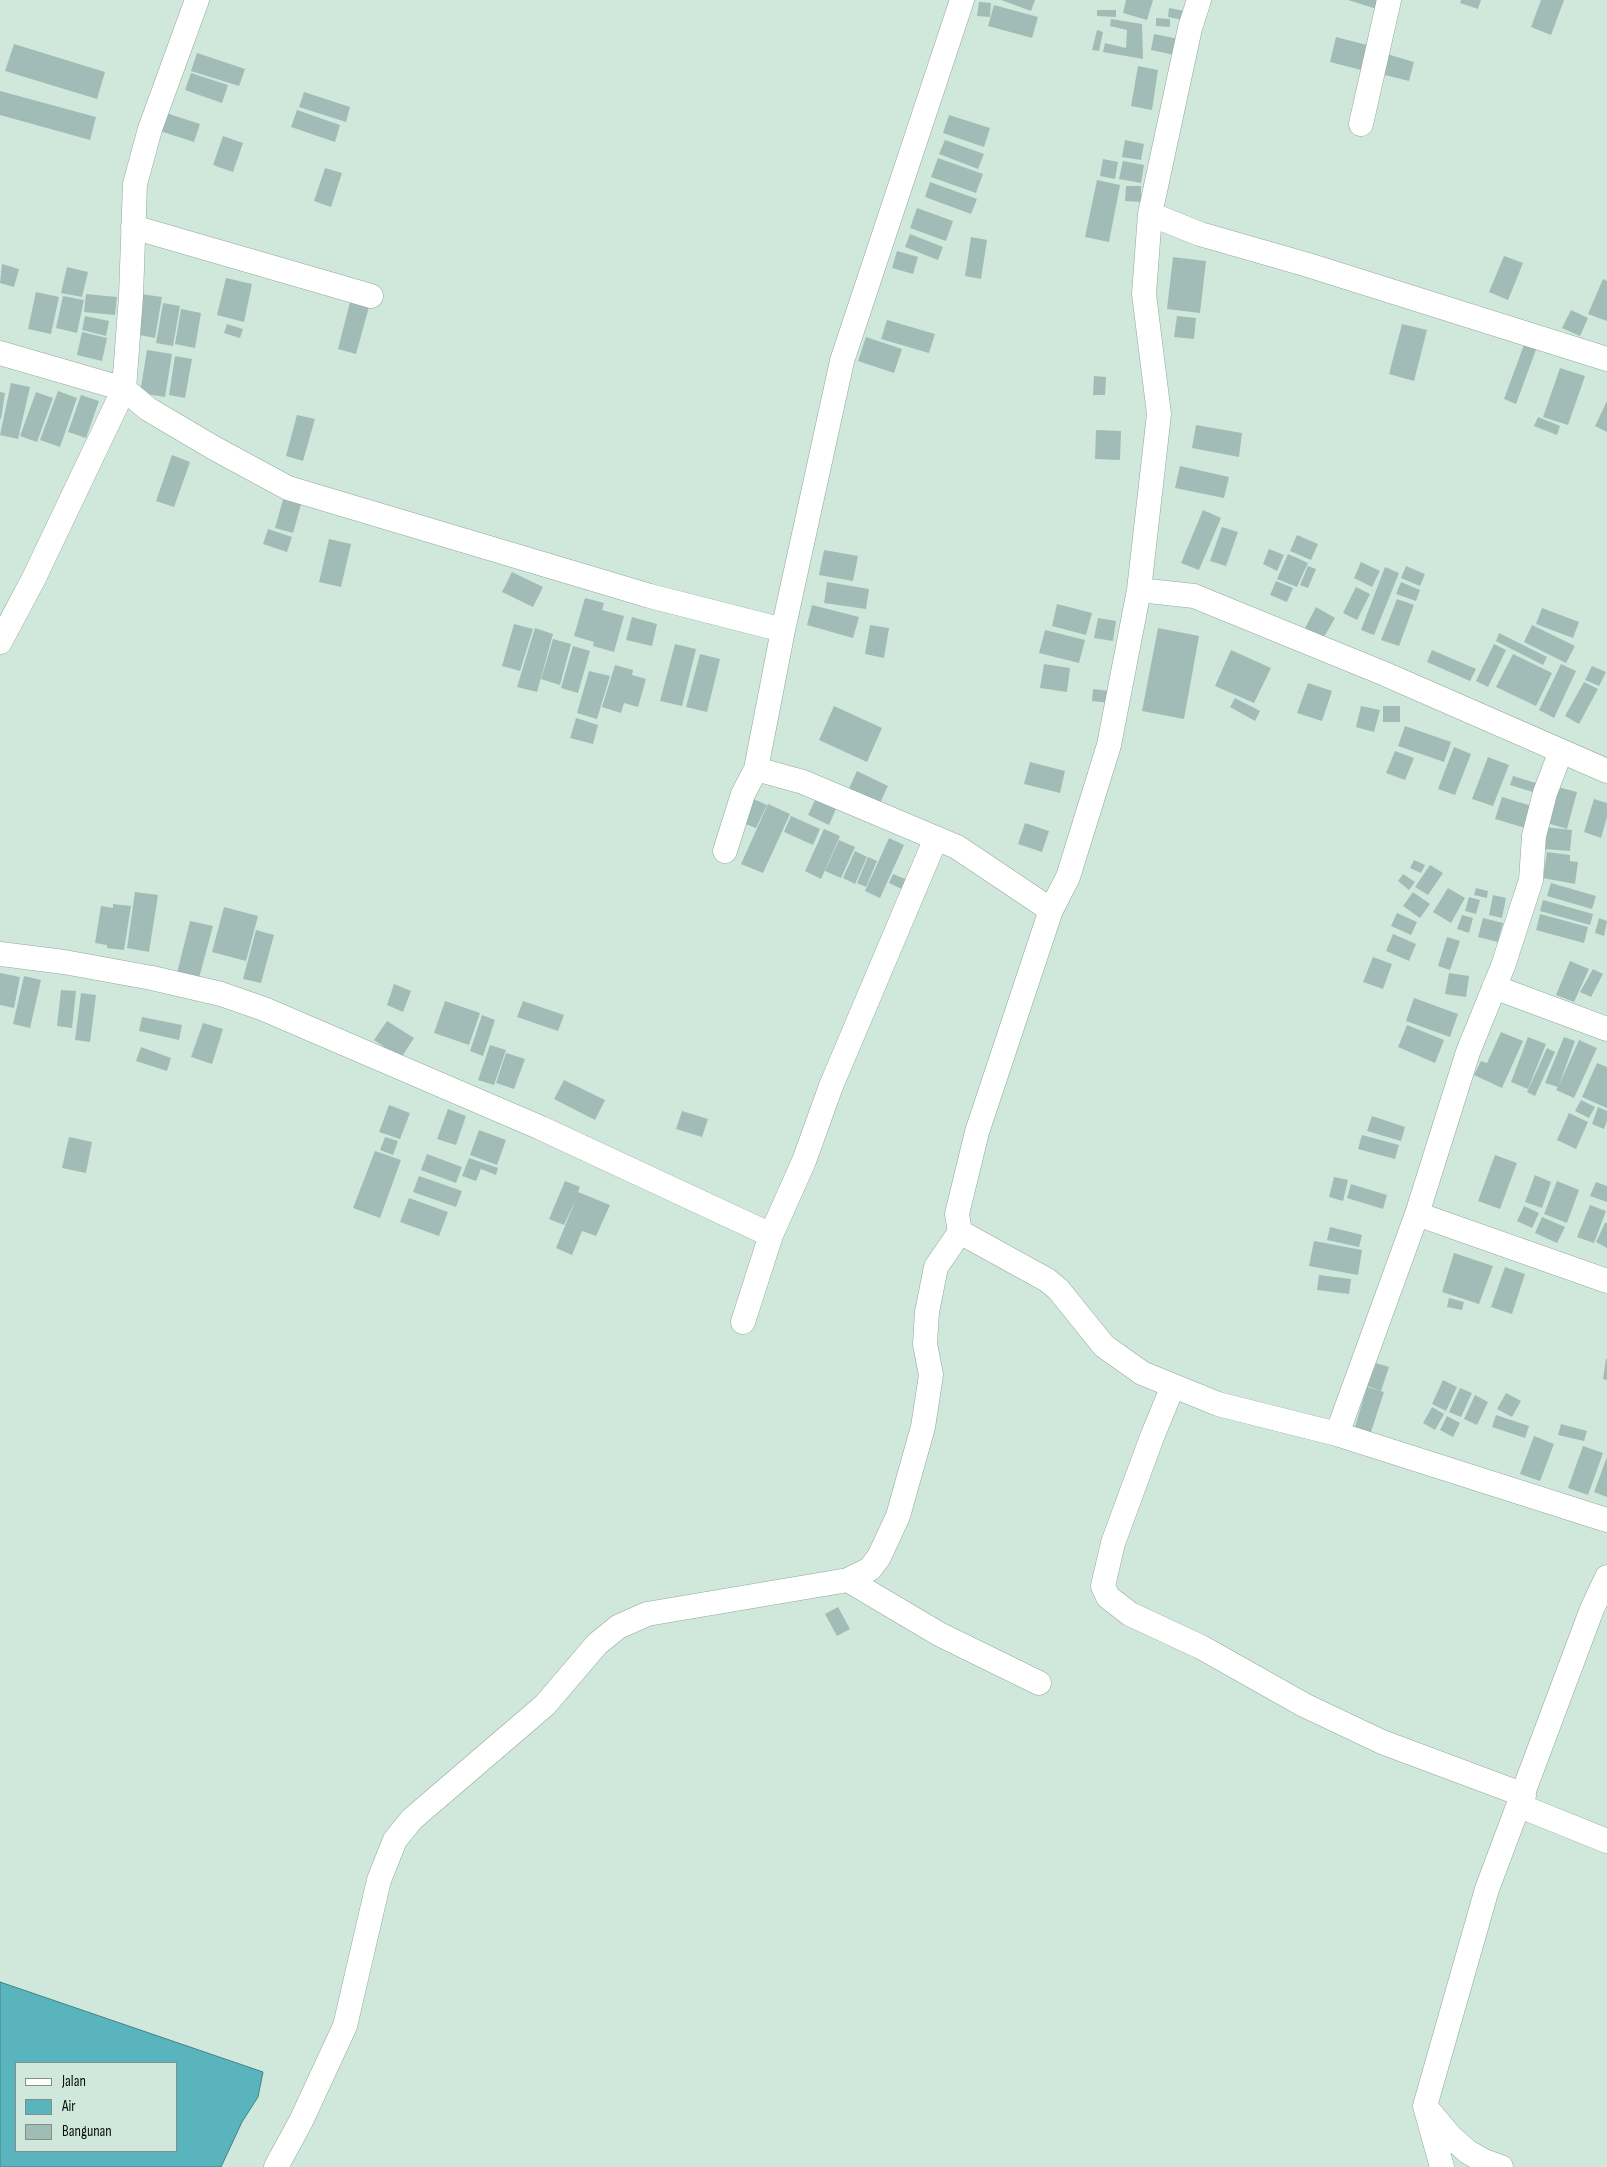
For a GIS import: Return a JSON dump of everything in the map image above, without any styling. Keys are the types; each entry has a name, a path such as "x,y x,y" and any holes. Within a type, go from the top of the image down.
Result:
{"street":[{"path":"0,642 34,578 124,389 135,184 150,129 198,0"},
{"path":"725,852 743,794 756,769 783,630 842,361 962,0"},
{"path":"276,2167 301,2121 345,2026 378,1880 395,1840 412,1819 545,1705 597,1644 618,1627 647,1614 848,1580 870,1569 886,1542 898,1516 924,1427 932,1375 926,1344 927,1312 936,1267 960,1232 957,1214 977,1132 1051,910 1068,877 1108,745 1139,590 1159,414 1144,294 1150,214 1190,28 1199,0"},
{"path":"1361,124 1389,0"},
{"path":"1150,214 1200,234 1308,265 1607,359"},
{"path":"132,227 370,296"},
{"path":"0,352 124,389 148,409 214,448 288,488 650,596 783,630"},
{"path":"1139,590 1194,596 1385,674 1607,771"},
{"path":"1337,1434 1417,1214 1468,1052 1494,987 1531,880 1534,836 1545,792 1561,751"},
{"path":"756,769 803,782 957,847 1051,910"},
{"path":"743,1322 771,1235 804,1161 831,1086 936,838"},
{"path":"0,954 64,962 152,978 221,994 264,1009 541,1128 771,1235"},
{"path":"1494,987 1607,1029"},
{"path":"1417,1214 1607,1281"},
{"path":"960,1232 1047,1280 1058,1289 1104,1346 1142,1373 1218,1404 1337,1434 1607,1520"},
{"path":"1174,1386 1152,1437 1113,1543 1102,1586 1108,1597 1130,1614 1201,1647 1322,1713 1382,1742 1522,1800 1607,1841"},
{"path":"1442,2167 1424,2106 1488,1889 1592,1609 1607,1577"},
{"path":"848,1580 939,1634 1039,1683"},
{"path":"1424,2106 1451,2137 1468,2152 1484,2161 1501,2167"}],"water":[{"path":"0,1982 263,2072 258,2097 242,2122 221,2167 0,2167"}],"building":[{"path":"1001,0 1035,0 1031,11"},
{"path":"1126,0 1153,0 1147,20 1123,13"},
{"path":"1348,0 1383,0 1380,10"},
{"path":"1461,0 1481,0 1478,9 1460,3"},
{"path":"1541,0 1564,0 1551,35 1531,27"},
{"path":"979,2 991,3 990,17 977,16"},
{"path":"994,5 1038,17 1032,38 988,26"},
{"path":"1169,8 1185,11 1183,20 1168,17"},
{"path":"1097,10 1116,10 1116,17 1097,16"},
{"path":"1156,18 1170,19 1170,27 1156,26"},
{"path":"1111,19 1142,24 1143,59 1103,52 1105,43 1126,48 1127,30 1110,26"},
{"path":"1097,30 1103,32 1099,51 1092,50"},
{"path":"1154,34 1183,40 1179,56 1151,50"},
{"path":"1336,37 1371,46 1365,71 1330,62"},
{"path":"14,44 105,72 97,99 5,71"},
{"path":"197,53 245,69 239,86 191,71"},
{"path":"1387,54 1414,62 1409,81 1381,74"},
{"path":"1138,66 1158,70 1152,110 1131,106"},
{"path":"191,73 228,85 222,103 185,90"},
{"path":"0,91 96,117 90,140 0,115"},
{"path":"304,92 350,107 346,122 299,107"},
{"path":"297,110 340,125 335,142 291,127"},
{"path":"166,113 200,124 194,142 160,131"},
{"path":"949,115 990,128 984,147 943,133"},
{"path":"223,136 243,143 233,172 213,165"},
{"path":"945,140 984,154 978,169 939,154"},
{"path":"1125,140 1144,144 1141,160 1122,157"},
{"path":"938,158 983,174 976,193 931,177"},
{"path":"1103,159 1118,162 1115,179 1100,176"},
{"path":"1123,161 1144,165 1141,183 1119,179"},
{"path":"325,168 342,173 331,207 314,201"},
{"path":"1097,180 1120,185 1109,242 1085,237"},
{"path":"930,182 977,199 971,214 925,197"},
{"path":"1126,186 1141,186 1141,202 1125,201"},
{"path":"917,208 953,221 946,241 910,228"},
{"path":"910,234 943,247 938,260 905,247"},
{"path":"971,237 987,240 981,279 965,276"},
{"path":"897,251 918,257 913,274 892,268"},
{"path":"1504,256 1523,263 1508,300 1489,292"},
{"path":"1173,257 1206,261 1200,313 1167,309"},
{"path":"2,264 19,269 14,287 0,283"},
{"path":"67,267 88,272 82,297 61,293"},
{"path":"226,278 252,284 244,322 217,315"},
{"path":"1603,279 1607,281 1607,321 1588,314"},
{"path":"36,292 59,297 51,334 28,329"},
{"path":"86,294 117,297 115,315 84,312"},
{"path":"141,294 162,297 155,338 134,334"},
{"path":"63,296 84,300 77,333 56,328"},
{"path":"350,302 369,307 356,354 338,349"},
{"path":"163,303 180,306 173,346 156,343"},
{"path":"181,309 201,313 195,348 175,344"},
{"path":"1571,310 1588,318 1580,336 1562,328"},
{"path":"85,316 109,321 106,336 82,330"},
{"path":"1177,316 1196,318 1194,339 1174,337"},
{"path":"887,320 935,334 929,353 881,339"},
{"path":"227,324 243,329 240,338 224,333"},
{"path":"1402,324 1427,330 1414,381 1389,374"},
{"path":"82,332 107,338 102,361 77,355"},
{"path":"866,337 902,349 894,373 858,361"},
{"path":"1525,342 1537,347 1516,404 1504,399"},
{"path":"147,350 172,354 165,397 140,393"},
{"path":"175,356 192,359 185,398 169,395"},
{"path":"1560,368 1585,376 1568,425 1543,417"},
{"path":"1094,376 1106,377 1105,395 1093,395"},
{"path":"11,383 30,387 18,439 0,435"},
{"path":"58,391 77,398 60,447 40,440"},
{"path":"0,392 5,393 1,419 0,419"},
{"path":"36,392 53,398 37,442 20,436"},
{"path":"81,395 99,401 86,438 68,432"},
{"path":"1607,401 1607,432 1595,426"},
{"path":"297,415 315,419 303,461 286,456"},
{"path":"1538,417 1560,426 1557,435 1534,426"},
{"path":"1196,425 1242,433 1239,457 1192,448"},
{"path":"1096,430 1121,431 1120,460 1095,459"},
{"path":"172,455 190,462 174,507 156,501"},
{"path":"1180,466 1229,477 1224,498 1175,488"},
{"path":"284,496 302,501 293,533 275,528"},
{"path":"1203,510 1221,518 1199,570 1181,563"},
{"path":"1222,527 1238,532 1226,566 1210,561"},
{"path":"268,529 292,537 287,552 263,544"},
{"path":"1297,535 1318,544 1311,560 1290,551"},
{"path":"329,539 351,544 341,587 319,582"},
{"path":"1269,549 1284,555 1277,571 1263,564"},
{"path":"824,550 858,556 853,581 819,575"},
{"path":"1288,554 1308,563 1297,587 1277,579"},
{"path":"1361,562 1380,571 1372,587 1354,578"},
{"path":"1308,566 1316,569 1308,588 1300,585"},
{"path":"1406,566 1425,574 1420,586 1401,578"},
{"path":"1385,567 1399,573 1374,635 1361,630"},
{"path":"512,572 543,587 533,607 502,592"},
{"path":"1276,581 1293,588 1287,602 1270,595"},
{"path":"827,582 869,589 866,609 824,603"},
{"path":"1401,582 1420,590 1416,601 1396,594"},
{"path":"1356,587 1370,594 1357,620 1343,613"},
{"path":"585,598 604,603 602,610 624,616 614,652 593,646 594,642 574,636"},
{"path":"1397,599 1414,605 1399,646 1381,640"},
{"path":"1057,604 1092,613 1086,635 1052,626"},
{"path":"812,605 859,617 853,638 807,625"},
{"path":"1316,607 1335,618 1321,642 1303,632"},
{"path":"1542,608 1579,622 1573,638 1536,624"},
{"path":"632,617 657,624 652,646 626,640"},
{"path":"1098,618 1116,621 1113,641 1094,638"},
{"path":"514,624 533,629 520,671 502,666"},
{"path":"870,625 889,628 884,658 865,654"},
{"path":"1532,625 1575,646 1566,663 1524,642"},
{"path":"535,628 553,634 537,692 517,687"},
{"path":"1158,628 1199,636 1184,719 1142,711"},
{"path":"1045,630 1085,640 1079,663 1039,653"},
{"path":"1499,633 1547,657 1543,665 1496,641"},
{"path":"553,639 571,644 560,685 541,679"},
{"path":"675,644 696,649 682,706 660,701"},
{"path":"1494,644 1506,650 1488,687 1476,681"},
{"path":"573,646 590,651 578,693 561,688"},
{"path":"1231,650 1271,668 1254,703 1215,686"},
{"path":"1432,650 1476,669 1470,681 1427,662"},
{"path":"700,654 720,659 707,712 686,707"},
{"path":"1513,654 1552,673 1536,706 1496,687"},
{"path":"1044,664 1070,668 1067,692 1040,688"},
{"path":"1561,664 1576,671 1554,718 1539,710"},
{"path":"615,665 633,670 632,675 646,679 638,707 624,703 621,713 602,707"},
{"path":"1592,666 1606,672 1599,686 1585,680"},
{"path":"589,671 610,676 597,719 577,713"},
{"path":"1584,682 1598,689 1579,724 1565,716"},
{"path":"1308,683 1332,691 1322,721 1297,713"},
{"path":"1093,689 1110,691 1109,703 1092,701"},
{"path":"1235,698 1260,711 1255,721 1230,707"},
{"path":"834,706 882,728 867,762 819,740"},
{"path":"1361,706 1380,710 1374,732 1356,727"},
{"path":"1383,706 1400,706 1400,722 1383,722"},
{"path":"576,718 598,725 593,744 570,738"},
{"path":"1405,726 1451,742 1444,762 1398,746"},
{"path":"1454,747 1471,754 1455,795 1438,789"},
{"path":"1395,751 1414,758 1405,780 1386,773"},
{"path":"1488,757 1509,765 1493,806 1472,799"},
{"path":"1030,762 1065,771 1060,793 1024,784"},
{"path":"857,771 888,786 879,805 848,791"},
{"path":"1513,776 1539,784 1536,793 1510,785"},
{"path":"1554,786 1577,792 1567,829 1544,822"},
{"path":"749,797 767,805 756,828 738,821"},
{"path":"1502,797 1535,807 1529,829 1495,819"},
{"path":"1594,799 1607,803 1607,817 1601,838 1584,832"},
{"path":"815,800 836,809 829,825 808,815"},
{"path":"768,804 790,814 763,873 741,864"},
{"path":"791,816 820,829 813,845 784,832"},
{"path":"1025,823 1049,831 1042,852 1018,844"},
{"path":"1545,827 1572,830 1570,851 1543,849"},
{"path":"824,829 840,836 821,879 805,871"},
{"path":"889,838 904,845 880,898 865,891"},
{"path":"839,840 855,847 841,878 825,871"},
{"path":"855,851 867,857 855,884 843,878"},
{"path":"1547,852 1570,855 1570,861 1578,862 1575,884 1543,878"},
{"path":"868,857 877,861 866,887 857,883"},
{"path":"1414,860 1425,865 1421,873 1410,868"},
{"path":"1430,865 1443,873 1428,895 1415,887"},
{"path":"893,874 910,881 906,891 889,883"},
{"path":"1403,874 1415,882 1409,890 1398,881"},
{"path":"1551,883 1596,896 1592,909 1547,896"},
{"path":"1448,888 1465,898 1451,923 1433,912"},
{"path":"1476,888 1488,891 1487,898 1474,895"},
{"path":"135,892 158,895 149,952 127,948"},
{"path":"1413,892 1430,904 1420,918 1403,906"},
{"path":"1493,895 1506,898 1502,918 1489,915"},
{"path":"1469,897 1480,900 1476,914 1465,911"},
{"path":"1543,900 1593,914 1590,925 1540,911"},
{"path":"113,904 131,906 124,950 107,948 107,945 95,943 101,906 113,908"},
{"path":"224,907 258,916 246,961 212,952"},
{"path":"1397,913 1417,922 1411,935 1391,926"},
{"path":"1540,914 1588,927 1584,943 1536,930"},
{"path":"1462,915 1473,918 1469,933 1457,929"},
{"path":"1483,918 1503,923 1498,942 1478,937"},
{"path":"1599,918 1607,921 1604,936 1595,933"},
{"path":"190,921 213,926 199,978 177,973"},
{"path":"256,930 274,935 261,983 243,979"},
{"path":"1393,934 1416,944 1409,961 1386,951"},
{"path":"1447,937 1460,941 1450,970 1438,966"},
{"path":"1373,957 1392,964 1383,989 1363,982"},
{"path":"1570,961 1589,969 1574,1002 1556,995"},
{"path":"1593,969 1603,974 1591,997 1580,992"},
{"path":"0,973 20,977 14,1008 0,1005"},
{"path":"1449,973 1469,976 1466,997 1445,994"},
{"path":"24,976 41,980 30,1028 13,1024"},
{"path":"394,984 411,991 403,1012 387,1005"},
{"path":"61,990 76,991 72,1028 57,1026"},
{"path":"81,993 96,995 90,1042 75,1040"},
{"path":"1414,998 1458,1014 1450,1037 1406,1021"},
{"path":"445,1001 480,1013 469,1045 434,1033"},
{"path":"523,1001 564,1015 558,1031 517,1017"},
{"path":"482,1015 495,1020 483,1056 470,1051"},
{"path":"142,1017 182,1025 179,1040 139,1031"},
{"path":"387,1021 414,1038 401,1058 374,1040"},
{"path":"203,1023 223,1029 212,1064 191,1057"},
{"path":"1407,1025 1444,1040 1435,1063 1398,1047"},
{"path":"1501,1032 1523,1041 1502,1088 1474,1075 1481,1061 1487,1063"},
{"path":"1528,1037 1546,1044 1528,1089 1511,1082"},
{"path":"1564,1037 1575,1041 1559,1085 1579,1040 1597,1048 1574,1098 1556,1090 1558,1087 1545,1083"},
{"path":"490,1045 506,1050 494,1085 478,1080"},
{"path":"141,1047 171,1058 167,1071 136,1061"},
{"path":"1547,1048 1555,1052 1535,1096 1527,1092"},
{"path":"506,1053 525,1059 514,1089 496,1083"},
{"path":"1597,1063 1607,1067 1607,1108 1582,1097"},
{"path":"564,1080 605,1100 595,1120 554,1099"},
{"path":"1581,1100 1595,1107 1589,1118 1575,1111"},
{"path":"389,1105 410,1113 400,1139 379,1132"},
{"path":"1598,1107 1607,1111 1607,1121 1604,1129 1592,1124"},
{"path":"448,1109 466,1116 456,1145 437,1139"},
{"path":"682,1111 708,1119 702,1137 676,1129"},
{"path":"1569,1113 1588,1122 1576,1149 1557,1140"},
{"path":"1372,1116 1405,1127 1401,1141 1367,1131"},
{"path":"479,1130 506,1140 497,1165 470,1155"},
{"path":"1362,1135 1399,1145 1395,1159 1358,1149"},
{"path":"69,1137 92,1142 86,1173 62,1168"},
{"path":"385,1137 398,1141 393,1155 380,1150"},
{"path":"375,1151 401,1160 380,1218 353,1208"},
{"path":"427,1154 462,1167 456,1183 421,1170"},
{"path":"1495,1155 1517,1163 1500,1209 1478,1201"},
{"path":"469,1158 498,1168 496,1175 481,1169 476,1181 462,1176"},
{"path":"1535,1175 1551,1182 1542,1208 1525,1202"},
{"path":"419,1176 462,1191 456,1207 413,1192"},
{"path":"1334,1177 1348,1180 1343,1201 1329,1197"},
{"path":"565,1181 580,1187 578,1192 610,1205 596,1236 582,1231 572,1255 556,1248 576,1199 564,1225 549,1219"},
{"path":"1557,1181 1579,1190 1567,1223 1544,1214"},
{"path":"1596,1182 1607,1186 1607,1202 1590,1196"},
{"path":"1351,1184 1387,1195 1383,1209 1347,1198"},
{"path":"409,1198 448,1212 439,1236 400,1222"},
{"path":"1590,1205 1606,1211 1594,1243 1577,1237"},
{"path":"1524,1206 1539,1213 1532,1228 1517,1221"},
{"path":"1542,1217 1565,1227 1557,1243 1535,1233"},
{"path":"1605,1223 1607,1223 1607,1248 1596,1242"},
{"path":"1330,1227 1362,1235 1359,1247 1327,1240"},
{"path":"1314,1241 1362,1250 1358,1275 1309,1266"},
{"path":"1454,1253 1493,1266 1479,1304 1442,1292"},
{"path":"1505,1267 1525,1274 1512,1314 1491,1307"},
{"path":"1319,1275 1351,1279 1349,1294 1317,1290"},
{"path":"1449,1298 1464,1302 1462,1310 1447,1307"},
{"path":"1607,1359 1607,1380 1603,1379"},
{"path":"1376,1363 1389,1367 1381,1391 1367,1386"},
{"path":"1443,1380 1457,1387 1446,1411 1432,1404"},
{"path":"1367,1387 1384,1392 1370,1435 1354,1430"},
{"path":"1460,1388 1472,1393 1461,1417 1449,1412"},
{"path":"1506,1393 1521,1401 1512,1417 1497,1409"},
{"path":"1475,1395 1488,1402 1477,1425 1464,1419"},
{"path":"1432,1407 1444,1414 1435,1430 1423,1423"},
{"path":"1496,1415 1529,1426 1525,1438 1492,1427"},
{"path":"1447,1416 1460,1423 1453,1437 1440,1430"},
{"path":"1561,1424 1587,1431 1584,1441 1558,1435"},
{"path":"1534,1436 1554,1444 1540,1481 1520,1474"},
{"path":"1583,1446 1603,1453 1588,1495 1568,1488"},
{"path":"1607,1457 1607,1497 1594,1492"},
{"path":"838,1607 850,1629 837,1636 825,1614"}]}
